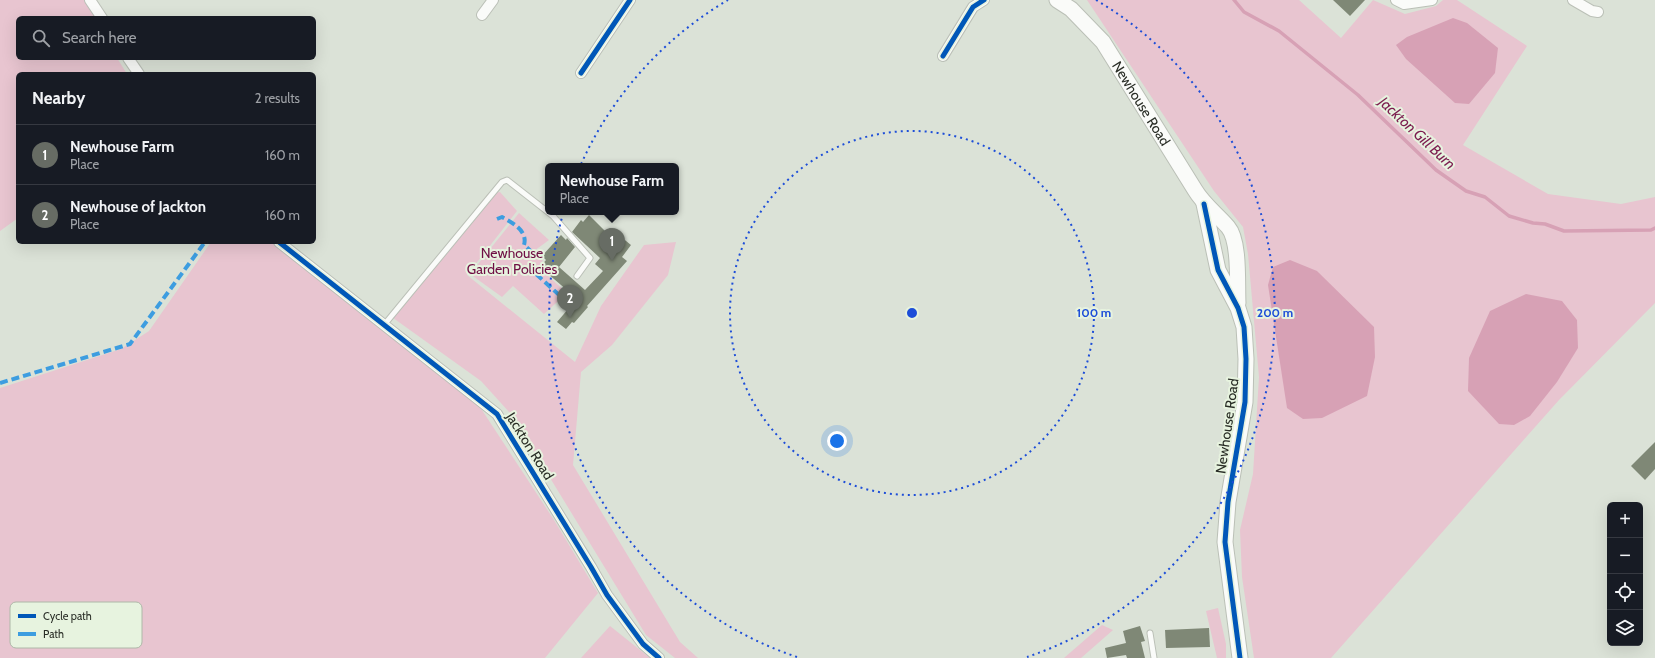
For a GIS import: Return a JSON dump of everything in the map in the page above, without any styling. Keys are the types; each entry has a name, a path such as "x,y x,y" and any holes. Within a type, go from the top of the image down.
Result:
{"street":[{"path":"90,0 101,16"},
{"path":"482,15 493,0"},
{"path":"582,73 630,0"},
{"path":"943,56 973,4 984,0"},
{"name":"Newhouse Road","path":"1057,0 1069,4 1103,42 1204,204 1229,228 1234,238 1238,308"},
{"path":"1396,0 1404,4 1432,0"},
{"path":"1573,0 1592,11 1598,12"},
{"path":"129,60 138,72"},
{"name":"Newhouse Road","path":"1204,204 1218,270 1238,308 1244,327 1246,359 1245,402 1228,502 1225,542 1240,658"},
{"name":"Jackton Road","path":"282,244 497,414 591,566 607,595 643,644 659,658"}],"lane":[{"path":"384,325 502,182 507,180 545,210"},
{"path":"552,215 590,258 577,276"},
{"path":"1150,632 1154,658"}],"green space":[{"path":"0,0 85,0 94,16 16,16 16,60 118,60 126,72 16,72 16,219 0,231"},
{"path":"1087,0 1299,0 1341,38 1373,0 1405,14 1436,6 1443,0 1457,0 1527,46 1463,145 1548,194 1621,204 1655,197 1655,303 1559,400 1331,658 1254,658 1242,577 1240,530 1253,474 1259,377 1248,254 1243,227 1214,191"},
{"path":"500,192 517,211 467,275 575,362 601,306 644,245 676,242 668,275 612,345 581,372 573,465 680,642 698,658 675,658 646,635 511,414 481,381 389,315 488,194"},
{"name":"Newhouse Garden Policies","path":"519,213 549,240 534,251 543,260 538,267 567,293 544,314 513,286 502,297 470,274"},
{"path":"210,244 276,244 478,404 554,520 598,593 545,658 0,658 0,388 121,349 149,331"},
{"path":"1218,608 1226,644 1226,658 1217,658 1206,611"},
{"path":"1102,625 1113,630 1081,658 1064,658"},
{"path":"610,626 650,658 581,658"}],"shaded area":[{"path":"1453,18 1467,23 1498,48 1495,73 1469,104 1455,103 1406,59 1396,45 1407,37"},
{"path":"1290,260 1317,271 1374,327 1375,357 1367,396 1322,418 1303,419 1287,408 1268,285 1273,267"},
{"path":"1526,294 1562,301 1577,320 1578,348 1557,382 1530,416 1514,425 1499,424 1468,391 1469,358 1490,311"}],"building":[{"path":"1333,0 1365,0 1350,16"},
{"path":"589,215 606,232 610,228 631,245 622,257 627,261 574,323 572,322 566,329 557,322 569,308 568,306 575,297 540,267 546,260 542,256 561,235 566,240 567,238 575,247 559,267 585,290 603,271 595,264 600,258 572,232 581,220 583,222"},
{"path":"1655,442 1655,469 1645,480 1631,466"},
{"path":"1140,626 1145,641 1141,642 1145,658 1127,658 1126,655 1107,658 1105,648 1126,643 1123,631"},
{"path":"1209,628 1210,647 1166,648 1165,630"}],"waterway":[{"name":"Jackton Gill Burn","path":"1234,0 1244,12 1279,31 1358,95 1436,170 1466,191 1485,197 1509,216 1533,223 1545,224 1564,231 1651,230 1655,228"}],"marked path":[{"path":"497,219 502,217 519,228 524,236 524,245 534,254"},
{"path":"0,383 130,344 204,244"},
{"path":"536,274 568,303"}],"cycle path":[{"path":"581,73 630,0"},
{"path":"943,56 973,7 984,0"},
{"path":"1204,204 1218,270 1238,308 1244,327 1246,359 1245,402 1228,502 1225,542 1240,658"},
{"path":"282,244 497,414 607,595 643,644 659,658"}],"place":[{"name":"Newhouse Farm","path":"612,261"},
{"name":"Newhouse of Jackton","path":"570,318"}]}
